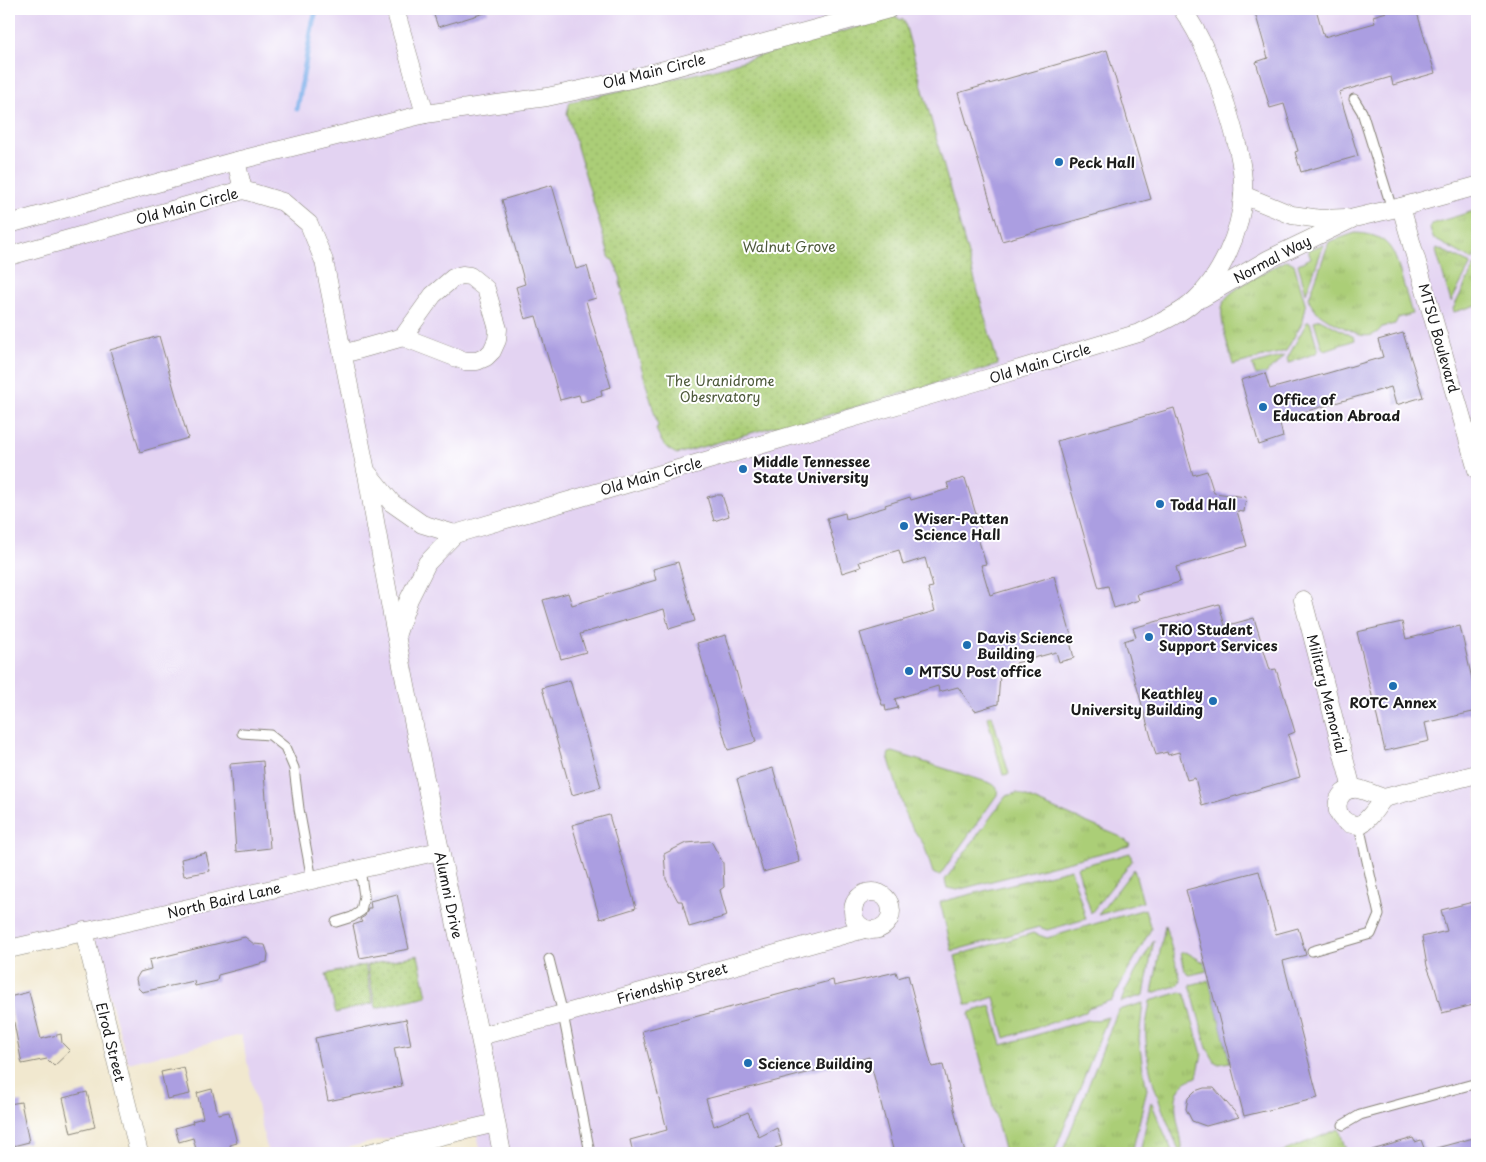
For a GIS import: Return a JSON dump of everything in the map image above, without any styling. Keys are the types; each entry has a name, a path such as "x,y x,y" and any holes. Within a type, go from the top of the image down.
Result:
{"street":[{"path":"396,9 425,114"},
{"name":"Old Main Circle","path":"9,224 236,161 425,114 547,96 631,79 890,9"},
{"name":"Old Main Circle","path":"9,256 243,190 283,202 309,224 324,262 366,471 392,503 422,524 455,534 1130,336 1158,324 1192,303 1224,262 1232,243 1243,195 1240,162 1233,128 1215,70 1192,23 1182,9"},
{"path":"236,161 243,190"},
{"name":"Normal Way","path":"1243,195 1292,215 1320,219 1354,218 1477,186"},
{"name":"MTSU Boulevard","path":"1396,208 1477,470"},
{"name":"Normal Way","path":"1192,303 1269,259 1354,218"},
{"path":"343,354 403,337 465,361 477,361 486,357 492,351 497,340 498,329 486,288 470,276 462,275 453,278 433,295 403,337"},
{"name":"Alumni Drive","path":"366,471 396,636 480,1036 502,1153"},
{"path":"396,636 409,599 427,563 455,534"},
{"name":"Military Memorial","path":"1298,600 1352,789"},
{"path":"1384,798 1375,808 1360,833 1346,823 1338,814 1338,801 1346,791 1352,789 1363,790 1374,796 1384,798 1477,774"},
{"name":"North Baird Lane","path":"9,949 440,851"},
{"name":"Friendship Street","path":"480,1036 864,929"},
{"name":"Elrod Street","path":"84,931 139,1153"},
{"path":"368,1153 496,1123"}],"lane":[{"path":"1354,99 1362,112 1396,208"},
{"path":"242,733 270,735 285,747 294,768 312,880"},
{"path":"1312,951 1371,934 1379,915 1360,833"},
{"path":"336,922 352,917 361,911 364,896 360,869"},
{"path":"549,959 563,1014 590,1153"},
{"path":"1342,1125 1360,1115 1477,1083"}],"shaded area":[{"name":"Middle Tennessee State University","path":"9,9 1477,9 1477,1153 481,1153 474,1119 323,1153 268,1153 241,1035 128,1063 91,930 9,949"}],"green space":[{"name":"Walnut Grove","path":"895,16 904,20 998,365 781,429 779,425 677,454 664,444 656,429 658,426 621,295 623,292 620,283 621,279 613,260 610,259 567,113 570,102 712,70"},
{"path":"1477,210 1477,252 1473,260 1434,239 1430,229 1431,224"},
{"path":"1355,233 1375,236 1392,250 1412,314 1398,318 1395,324 1382,327 1375,334 1367,336 1360,335 1322,315 1315,310 1309,298 1329,242"},
{"path":"1324,244 1306,293 1298,264 1311,258 1308,250"},
{"path":"1437,248 1471,264 1451,302 1436,251"},
{"path":"1287,260 1294,264 1306,306 1303,321 1286,351 1233,365 1222,321 1224,301 1247,282"},
{"path":"1475,265 1477,266 1477,305 1454,312 1453,309"},
{"path":"1320,319 1354,337 1355,340 1325,350 1322,348 1314,321"},
{"path":"1307,322 1310,322 1318,350 1316,353 1289,363 1287,359"},
{"path":"1284,356 1266,374 1256,375 1252,365"},
{"path":"992,715 1009,774 1003,775 987,717"},
{"path":"893,752 990,783 997,788 997,795 940,875 933,873 924,845 907,820 888,756 889,753"},
{"path":"1017,793 1121,837 1130,844 1129,846 957,890 947,888 945,880 1006,796"},
{"path":"1130,853 1132,861 1091,913 1077,867"},
{"path":"1071,869 1086,919 1047,930 1039,927 952,951 940,902"},
{"path":"1134,869 1143,902 1098,915"},
{"path":"1145,909 1151,929 1112,1000 1088,1008 1086,1012 1005,1038 994,997 970,1005 966,1004 955,956 1033,933 1047,938"},
{"path":"1165,925 1181,981 1179,985 1152,993"},
{"path":"1154,940 1144,995 1121,1002 1126,989"},
{"path":"1186,952 1205,963 1207,971 1188,974 1185,971 1181,953"},
{"path":"418,955 427,996 376,1008 367,965"},
{"path":"365,965 373,1003 336,1013 326,974"},
{"path":"1209,980 1230,1062 1219,1064 1215,1062 1207,1048 1190,985"},
{"path":"1181,992 1185,994 1202,1054 1197,1077 1186,1082 1180,1088 1177,1096 1176,1115 1182,1145 1182,1148 1179,1150 1151,1075 1146,1043 1146,1027 1150,1001"},
{"path":"1143,1003 1139,1039 1147,1089 1132,1153 1062,1153 1118,1010"},
{"path":"991,1006 1002,1045 1087,1020 1092,1021 1108,1017 1054,1153 1005,1153 969,1015 970,1012"},
{"path":"1151,1102 1173,1153 1140,1153"},
{"path":"1339,1129 1347,1153 1279,1153 1287,1150"}],"building":[{"path":"432,9 487,9 488,12 438,27"},
{"path":"1254,9 1316,9 1324,37 1375,23 1373,16 1397,9 1416,9 1435,73 1393,85 1391,77 1339,92 1358,156 1301,172 1295,152 1298,151 1284,104 1270,108 1256,62 1268,58"},
{"name":"Peck Hall","path":"1107,50 1151,199 1002,241 958,93"},
{"path":"552,185 576,269 587,266 596,298 586,301 611,387 601,390 602,396 581,402 579,395 560,400 536,316 525,319 516,287 525,284 502,200"},
{"path":"1403,333 1423,397 1396,405 1391,387 1279,419 1283,437 1259,445 1241,380 1265,373 1270,389 1328,373 1383,357 1378,340"},
{"path":"159,336 188,438 140,452 110,350"},
{"name":"Todd Hall","path":"1174,408 1193,475 1207,471 1214,493 1246,497 1244,512 1237,511 1247,546 1176,567 1180,582 1137,594 1139,600 1114,608 1108,586 1099,588 1057,441"},
{"name":"Davis Science Building","path":"965,478 982,534 977,535 986,564 981,565 990,595 1054,576 1073,642 1070,642 1074,658 1059,662 1056,652 1016,663 1018,669 1000,674 998,704 975,711 958,687 939,692 938,686 895,699 898,708 886,711 885,705 882,705 860,633 935,611 928,588 933,587 925,558 903,565 899,550 859,562 861,567 842,573 827,518 845,513 846,519 886,507 885,505 910,497 911,500 949,489 947,483"},
{"path":"722,495 729,516 714,521 707,497"},
{"path":"678,562 695,621 669,629 664,609 580,634 586,652 561,659 543,600 568,593 572,605 656,580 653,569"},
{"name":"Keathley University Building","path":"1219,604 1225,626 1254,618 1270,670 1276,669 1295,732 1288,735 1300,777 1202,806 1195,778 1187,780 1179,752 1168,755 1167,752 1156,755 1124,641 1136,637 1133,628"},
{"path":"1402,622 1406,639 1460,626 1477,701 1477,711 1425,723 1429,741 1385,751 1357,632"},
{"path":"726,635 756,742 728,750 697,643"},
{"path":"570,680 601,787 572,795 542,688"},
{"path":"263,761 270,848 236,852 230,764"},
{"path":"773,768 800,862 763,872 737,779"},
{"path":"609,815 636,908 600,919 572,825"},
{"path":"711,841 723,863 724,887 720,890 727,916 689,927 682,901 678,901 666,879 664,854 686,843"},
{"path":"206,853 210,871 184,876 181,859"},
{"path":"1259,871 1276,934 1298,928 1306,955 1283,961 1318,1098 1244,1116 1186,890"},
{"path":"397,894 409,949 360,958 353,925 362,922 360,919 365,916 368,908 371,908 370,901"},
{"path":"1477,901 1477,1004 1442,1013 1427,966 1422,937 1447,931 1441,910"},
{"path":"245,937 254,944 265,945 268,954 267,962 218,975 217,981 195,986 194,981 142,992 138,988 136,979 140,972 151,969 149,960"},
{"name":"Science Building","path":"896,972 898,978 908,975 932,1067 943,1065 965,1153 894,1153 869,1057 706,1099 714,1126 748,1112 759,1137 777,1128 782,1146 775,1148 776,1153 633,1153 630,1140 667,1130 642,1031 833,980 834,986"},
{"path":"29,992 41,1039 61,1034 62,1043 70,1051 54,1066 47,1059 22,1064 9,997"},
{"path":"406,1019 411,1045 394,1048 402,1086 328,1101 315,1038"},
{"path":"184,1067 190,1094 167,1099 161,1072"},
{"path":"1204,1088 1214,1088 1239,1117 1206,1126 1192,1121 1186,1109 1188,1098 1195,1091"},
{"path":"212,1089 218,1114 229,1112 237,1143 230,1145 232,1153 197,1153 193,1138 179,1142 175,1128 203,1118 197,1093"},
{"path":"87,1092 95,1127 71,1133 63,1098"},
{"path":"21,1102 29,1142 9,1147 9,1104"},
{"path":"1477,1137 1477,1153 1433,1153 1433,1149"},
{"path":"1413,1138 1415,1142 1421,1140 1426,1153 1372,1153 1372,1150"}],"waterway":[{"path":"297,109 313,21 317,9"}],"place":[{"name":"Peck Hall","path":"1059,162"},
{"name":"Office of Education Abroad","path":"1263,407"},
{"name":"Middle Tennessee State University","path":"743,469"},
{"name":"Todd Hall","path":"1160,504"},
{"name":"Wiser-Patten Science Hall","path":"904,526"},
{"name":"TRiO Student Support Services","path":"1149,637"},
{"name":"Davis Science Building","path":"967,645"},
{"name":"MTSU Post office","path":"909,671"},
{"name":"ROTC Annex","path":"1393,686"},
{"name":"Keathley University Building","path":"1213,701"},
{"name":"Science Building","path":"748,1063"}],"park label":[{"name":"The Uranidrome Obesrvatory","path":"720,388"}]}
